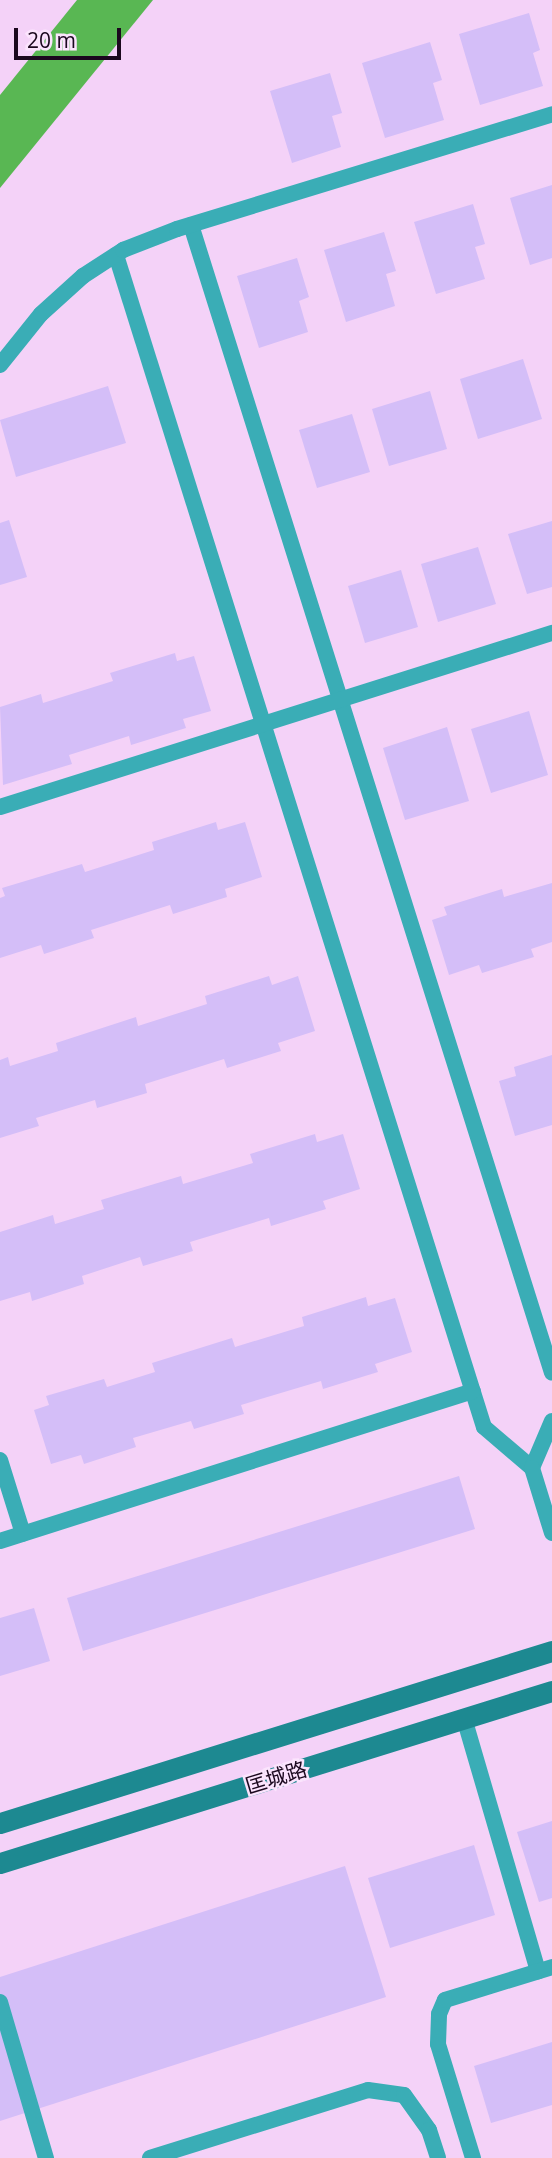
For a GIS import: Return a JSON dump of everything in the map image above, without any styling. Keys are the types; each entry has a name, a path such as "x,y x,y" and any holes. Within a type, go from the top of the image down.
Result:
{"main road":[{"name":"匡城路","path":"0,1823 552,1651"},
{"name":"匡城路","path":"0,1863 552,1691"}],"lane":[{"path":"0,365 41,314 83,276 116,255 191,225 552,114"},
{"path":"191,225 551,1369"},
{"path":"116,255 484,1427 532,1468 552,1533"},
{"path":"0,807 552,633"},
{"path":"0,1541 473,1391"},
{"path":"532,1468 552,1421"},
{"path":"0,1460 23,1534"},
{"path":"464,1718 545,1969 445,2000 439,2014 438,2044 473,2158"},
{"path":"0,2002 46,2158"},
{"path":"150,2158 368,2090 404,2095 429,2130 438,2158"}],"shaded area":[{"path":"77,0 153,0 0,188 0,95"}],"building":[{"path":"529,13 540,50 533,53 543,86 480,105 459,34"},
{"path":"430,42 442,80 433,83 444,120 385,138 362,63"},
{"path":"330,73 342,113 332,116 341,147 292,163 270,91"},
{"path":"552,185 552,258 530,265 510,198"},
{"path":"473,204 485,244 475,247 485,279 436,294 414,222"},
{"path":"384,232 396,271 386,274 395,306 346,322 324,250"},
{"path":"297,258 309,297 299,301 308,332 259,348 237,276"},
{"path":"523,359 542,419 478,439 460,379"},
{"path":"108,386 126,443 16,477 0,420"},
{"path":"430,391 447,449 389,466 372,409"},
{"path":"352,414 370,472 317,488 299,430"},
{"path":"9,520 27,577 0,585 0,523"},
{"path":"552,521 552,587 527,594 508,534"},
{"path":"478,547 496,604 438,622 421,564"},
{"path":"401,570 418,627 365,643 348,586"},
{"path":"175,653 177,661 194,656 211,711 183,719 186,728 131,745 129,736 69,755 72,764 3,785 0,707 41,694 43,703 113,681 110,673"},
{"path":"529,711 548,775 491,793 471,729"},
{"path":"447,727 469,801 405,820 383,748"},
{"path":"216,822 218,830 245,822 262,877 225,889 227,897 173,914 170,905 91,930 94,938 44,954 41,945 0,958 0,898 5,896 2,888 82,864 85,872 154,850 152,842"},
{"path":"552,883 552,942 531,949 534,957 482,973 479,965 449,975 432,920 447,915 444,907 502,889 504,897"},
{"path":"269,976 272,985 298,976 315,1031 278,1043 281,1051 227,1068 224,1059 145,1084 147,1093 97,1108 95,1100 36,1118 39,1126 0,1138 0,1060 8,1057 10,1066 58,1051 56,1043 136,1017 138,1026 207,1004 205,996"},
{"path":"552,1055 552,1125 515,1136 499,1081 516,1076 514,1067"},
{"path":"315,1134 317,1142 343,1134 360,1189 323,1201 326,1209 271,1226 269,1218 190,1242 193,1251 143,1266 140,1257 82,1276 84,1284 32,1301 30,1292 0,1301 0,1232 53,1215 55,1224 104,1209 101,1200 181,1176 183,1184 253,1163 250,1154"},
{"path":"366,1297 368,1306 395,1298 412,1352 375,1364 378,1372 323,1389 321,1381 241,1405 244,1414 194,1429 191,1421 133,1438 136,1447 84,1464 81,1455 51,1464 34,1410 49,1405 46,1396 104,1379 107,1387 155,1372 152,1363 232,1338 235,1347 304,1326 302,1317"},
{"path":"459,1476 475,1529 83,1651 67,1598"},
{"path":"34,1608 50,1661 0,1676 0,1618"},
{"path":"552,1821 552,1898 539,1902 517,1832"},
{"path":"474,1845 495,1915 390,1948 368,1878"},
{"path":"345,1866 386,1997 0,2121 0,1977"},
{"path":"552,2042 552,2105 491,2123 474,2066"}]}
